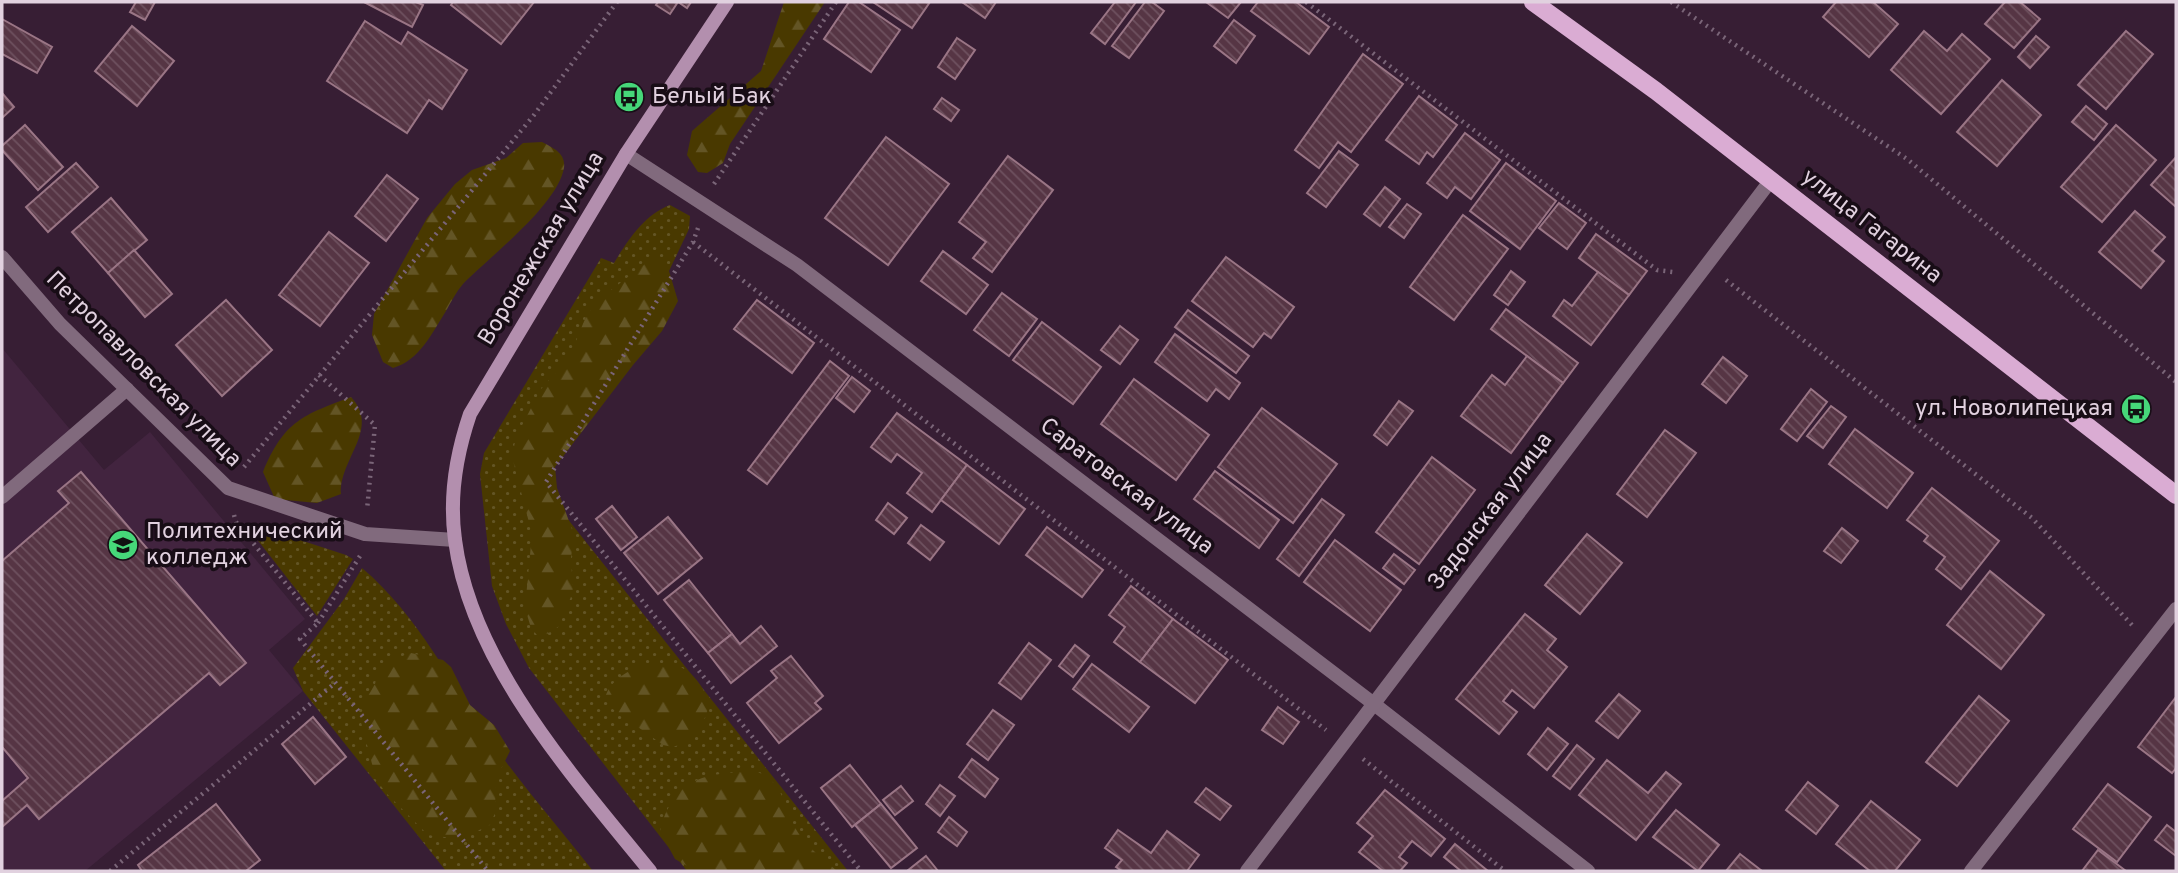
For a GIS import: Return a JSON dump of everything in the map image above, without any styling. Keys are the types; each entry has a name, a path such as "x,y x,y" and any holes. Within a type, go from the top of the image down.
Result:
{"main road":[{"name":"Воронежская улица","path":"455,540 453,492 457,452 470,414 626,154 727,2"},
{"name":"улица Гагарина","path":"1533,2 1772,180 2176,495"},
{"path":"455,540 468,596 488,643 529,716 650,871"}],"street":[{"name":"Саратовская улица","path":"626,154 797,265 1374,704 1588,871"},
{"name":"Задонская улица","path":"1247,871 1772,180"},
{"name":"Петропавловская улица","path":"2,257 60,324 228,488 365,534 455,540"},
{"path":"2,496 127,390"},
{"path":"1970,871 2176,609"}],"path":[{"path":"318,623 236,522 228,488 534,115 617,2"},
{"path":"836,2 717,176 693,242 546,482 860,871"},
{"path":"1306,2 1657,270 1725,278 2032,518 2149,643"},
{"path":"1671,2 1908,159 2176,383"},
{"path":"693,242 1506,871"},
{"path":"319,375 375,425 365,534 359,564 318,623 299,639 488,871"},
{"path":"110,871 335,683"}],"shaded area":[{"name":"Политехнический колледж","path":"2,348 104,470 150,432 305,619 269,650 303,691 85,871 2,871"}],"green space":[{"path":"784,2 825,2 730,144 723,163 707,173 698,172 687,155 692,131 761,71"},
{"path":"542,142 558,152 564,163 559,183 549,198 521,230 463,284 430,337 411,359 393,368 383,362 372,335 374,314 427,218 455,184 472,170 506,158 523,143"},
{"path":"670,205 690,216 689,229 669,271 539,483 848,871 687,871 529,668 506,624 492,586 480,474 484,453 601,258 614,263 631,237 645,222"},
{"path":"654,257 669,271 678,301 662,331 555,467 557,488 574,535 571,558 573,592 558,627 547,634 537,635 531,628 525,608 532,534 512,457 516,437 541,389 569,358 587,314 602,297"},
{"path":"351,397 359,409 362,421 342,481 341,494 317,503 275,499 263,472 279,441 297,422 308,415"},
{"path":"245,524 353,559 317,616"},
{"path":"362,568 382,587 417,629 505,760 593,871 446,871 303,691 293,668 344,599"},
{"path":"411,653 443,660 451,667 470,705 494,725 510,751 496,779 495,813 490,825 460,839 428,835 386,793 376,779 361,722 365,701 375,684 380,664"},
{"path":"643,664 665,664 683,668 699,683 707,697 708,709 693,740 673,747 663,745 610,707 605,698 611,686"},
{"path":"753,771 763,774 777,787 801,837 837,871 696,871 675,859 660,831 673,800 693,782 705,777"}],"building":[{"path":"136,2 155,2 145,20 130,12"},
{"path":"364,2 416,2 423,5 412,27"},
{"path":"453,2 534,2 501,44 451,5"},
{"path":"658,2 678,2 670,14 656,5"},
{"path":"678,2 691,2 687,8"},
{"path":"849,2 859,2 900,30 871,72 824,39"},
{"path":"873,2 930,2 912,28"},
{"path":"962,2 996,2 985,18"},
{"path":"1115,2 1136,2 1105,44 1091,33"},
{"path":"1145,2 1152,2 1164,11 1129,58 1112,46"},
{"path":"1206,2 1241,2 1228,18"},
{"path":"1258,2 1296,2 1329,27 1309,54 1251,11"},
{"path":"1836,2 1873,2 1898,24 1869,57 1823,17"},
{"path":"2005,2 2020,2 2040,19 2014,48 1985,24"},
{"path":"2,19 52,47 37,73 2,54"},
{"path":"1234,20 1255,36 1236,63 1214,46"},
{"path":"365,21 401,44 408,32 467,70 442,109 429,100 407,133 327,81"},
{"path":"132,26 174,61 137,106 95,71"},
{"path":"1924,31 1947,51 1962,34 1990,59 1941,114 1891,70"},
{"path":"2126,31 2153,54 2106,109 2078,85"},
{"path":"2036,36 2049,47 2030,68 2018,57"},
{"path":"957,38 975,50 955,79 938,67"},
{"path":"1363,54 1403,84 1351,152 1338,142 1319,168 1295,150"},
{"path":"2002,80 2041,115 1997,166 1957,132"},
{"path":"2,93 14,107 2,118"},
{"path":"1419,96 1457,125 1433,157 1427,152 1419,164 1386,140"},
{"path":"942,98 959,110 951,121 934,109"},
{"path":"2086,106 2107,124 2094,140 2072,122"},
{"path":"25,125 63,167 38,190 2,150 2,146"},
{"path":"2116,125 2156,160 2102,222 2061,187"},
{"path":"1465,133 1500,160 1471,199 1455,187 1447,198 1427,183"},
{"path":"886,137 949,184 888,265 825,218"},
{"path":"1339,151 1358,165 1326,207 1307,193"},
{"path":"1008,156 1053,190 992,272 973,258 986,242 959,222"},
{"path":"2176,157 2176,207 2151,185"},
{"path":"76,163 98,187 48,232 26,207"},
{"path":"1506,163 1556,201 1520,249 1470,211"},
{"path":"387,175 418,199 386,241 355,216"},
{"path":"1385,187 1400,199 1380,226 1364,214"},
{"path":"111,198 147,240 108,273 72,232"},
{"path":"1559,203 1586,223 1567,249 1539,228"},
{"path":"1407,204 1421,214 1404,238 1389,227"},
{"path":"2135,211 2165,237 2152,251 2164,261 2141,288 2099,252"},
{"path":"1463,215 1508,249 1454,320 1410,287"},
{"path":"329,232 369,263 320,326 279,295"},
{"path":"1596,234 1647,271 1629,295 1579,258"},
{"path":"134,250 172,294 145,317 108,273"},
{"path":"943,251 988,285 966,314 921,281"},
{"path":"1226,257 1294,307 1271,338 1264,333 1253,347 1192,301"},
{"path":"1511,271 1525,282 1508,305 1494,295"},
{"path":"1598,272 1629,295 1591,345 1553,316 1564,300 1572,306"},
{"path":"1002,293 1037,319 1009,356 974,330"},
{"path":"226,300 272,350 222,396 176,345"},
{"path":"757,300 814,343 792,373 734,329"},
{"path":"1506,309 1578,363 1563,383 1491,329"},
{"path":"1188,310 1249,356 1236,373 1175,327"},
{"path":"1042,322 1101,367 1073,404 1013,360"},
{"path":"1120,326 1138,340 1120,364 1101,350"},
{"path":"1175,334 1240,383 1229,399 1216,389 1207,401 1155,362"},
{"path":"1527,356 1563,383 1511,453 1461,416 1492,375 1505,385"},
{"path":"1723,357 1747,376 1726,403 1702,384"},
{"path":"830,361 849,376 767,484 748,470"},
{"path":"852,377 870,391 854,412 836,398"},
{"path":"1134,379 1209,435 1176,480 1101,424"},
{"path":"1811,389 1827,402 1797,441 1781,429"},
{"path":"1399,401 1413,411 1387,445 1374,435"},
{"path":"1831,406 1846,417 1823,448 1807,436"},
{"path":"1262,408 1337,464 1293,523 1218,467"},
{"path":"897,413 967,465 932,512 907,493 922,473 897,454 891,462 871,447"},
{"path":"1855,429 1913,473 1887,508 1829,464"},
{"path":"1665,430 1696,453 1647,517 1617,494"},
{"path":"1432,457 1475,490 1419,564 1376,532"},
{"path":"967,465 1025,509 999,544 941,500"},
{"path":"1215,471 1279,520 1259,548 1194,499"},
{"path":"81,472 246,663 220,685 209,673 39,819 27,805 2,827 2,801 28,778 2,747 2,561 69,503 58,491"},
{"path":"1932,488 1999,541 1961,589 1936,569 1945,557 1924,541 1928,536 1907,520"},
{"path":"1322,499 1344,515 1299,576 1277,559"},
{"path":"888,503 907,518 894,534 876,520"},
{"path":"612,506 637,537 621,550 596,519"},
{"path":"668,517 702,558 658,594 624,553"},
{"path":"921,525 944,542 930,560 908,543"},
{"path":"1047,527 1103,570 1082,597 1026,555"},
{"path":"1842,528 1858,541 1841,563 1824,551"},
{"path":"1587,534 1622,563 1580,614 1545,585"},
{"path":"1335,540 1401,590 1370,631 1304,582"},
{"path":"1394,554 1415,570 1404,584 1383,568"},
{"path":"1990,571 2044,615 2001,669 1947,625"},
{"path":"689,580 732,634 708,653 664,600"},
{"path":"1131,586 1173,619 1140,662 1114,642 1125,627 1109,615"},
{"path":"1525,614 1556,639 1547,650 1567,667 1534,708 1512,690 1503,701 1517,712 1499,734 1456,699"},
{"path":"1173,619 1228,660 1195,703 1140,662"},
{"path":"761,626 777,646 731,683 708,653 732,634 740,644"},
{"path":"1029,643 1051,660 1021,699 999,683"},
{"path":"1075,645 1089,656 1073,677 1059,666"},
{"path":"791,656 823,696 815,703 821,709 779,743 747,703 777,678 771,671"},
{"path":"1092,664 1149,707 1129,732 1073,689"},
{"path":"1619,694 1640,711 1618,738 1596,721"},
{"path":"1979,696 2009,721 1957,786 1926,762"},
{"path":"2176,697 2176,768 2172,773 2138,747"},
{"path":"1278,707 1299,722 1283,744 1262,730"},
{"path":"993,710 1014,725 988,760 967,744"},
{"path":"313,717 346,757 315,784 282,744"},
{"path":"1548,728 1568,744 1547,770 1528,754"},
{"path":"1577,745 1594,759 1570,789 1553,776"},
{"path":"972,759 998,779 985,797 959,777"},
{"path":"1607,760 1648,793 1666,772 1681,784 1636,840 1579,795"},
{"path":"850,765 881,804 852,827 821,788"},
{"path":"1808,782 1838,806 1816,834 1786,810"},
{"path":"2108,784 2151,817 2117,862 2073,829"},
{"path":"940,785 955,796 940,816 926,804"},
{"path":"901,786 913,801 895,815 883,800"},
{"path":"1206,788 1231,806 1220,820 1195,802"},
{"path":"1385,790 1445,839 1431,856 1412,841 1399,857 1407,863 1400,871 1383,871 1359,852 1373,836 1357,823"},
{"path":"1871,801 1920,840 1895,871 1870,871 1836,844"},
{"path":"216,804 260,860 246,871 142,871 138,865"},
{"path":"881,804 917,848 891,868 855,825"},
{"path":"1676,810 1719,845 1698,871 1653,837"},
{"path":"949,817 967,832 957,846 938,832"},
{"path":"2167,825 2176,832 2176,856 2155,840"},
{"path":"1118,830 1151,853 1167,831 1199,855 1187,871 1122,871 1116,867 1122,860 1105,848"},
{"path":"1455,844 1488,871 1461,871 1444,857"},
{"path":"2098,850 2126,871 2082,871"},
{"path":"1740,854 1762,871 1726,871"},
{"path":"926,856 938,871 907,871"}],"place":[{"name":"Белый Бак","path":"629,97"},
{"name":"ул. Новолипецкая","path":"2136,409"},
{"name":"Политехнический колледж","path":"123,545"}]}
